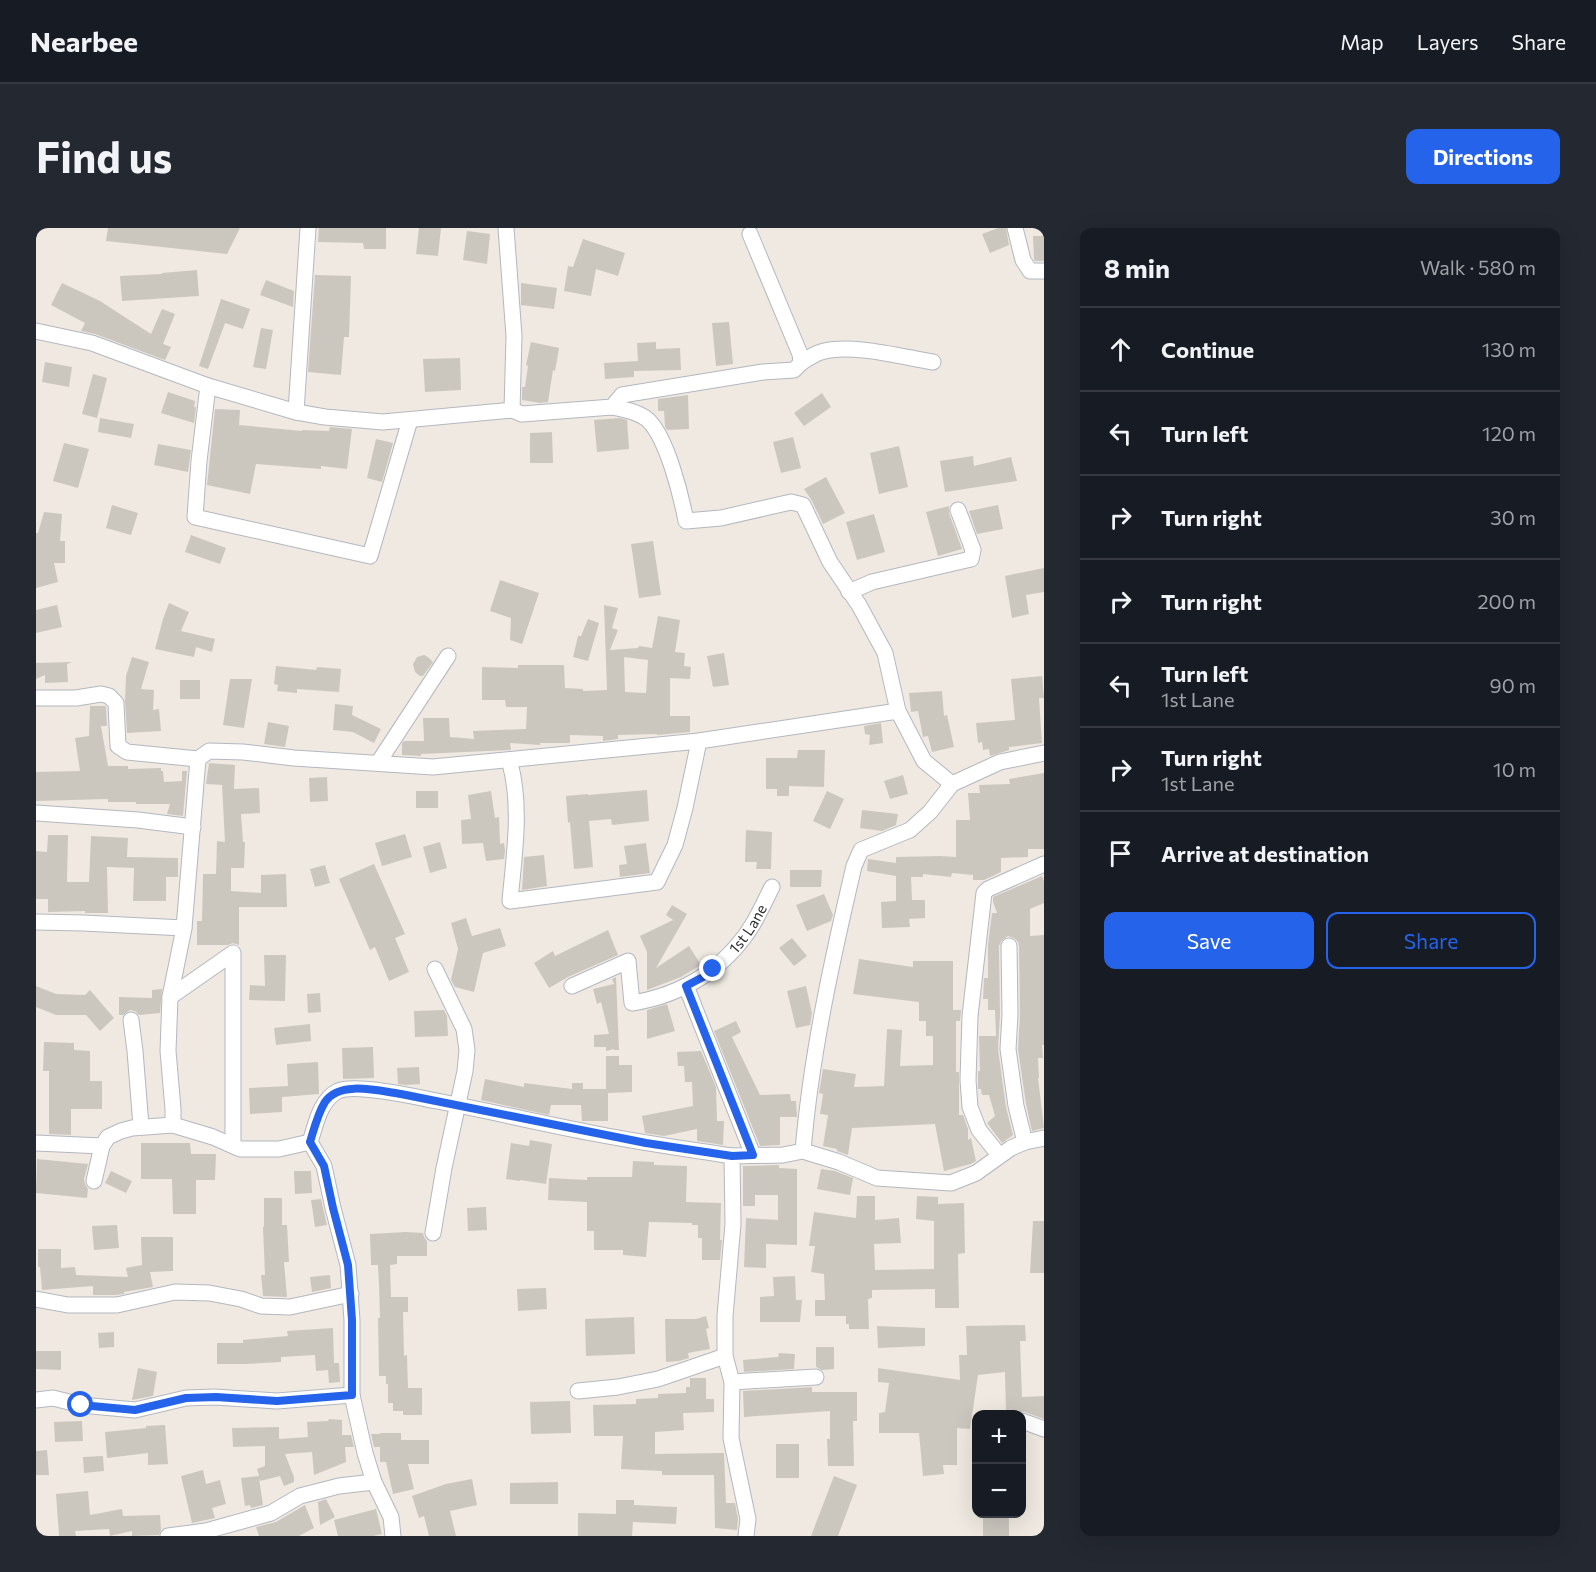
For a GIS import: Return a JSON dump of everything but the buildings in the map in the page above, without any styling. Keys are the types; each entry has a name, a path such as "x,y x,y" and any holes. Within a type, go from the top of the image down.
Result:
{"street":[{"path":"296,412 308,228"},
{"path":"506,228 514,336 512,410"},
{"path":"1015,228 1023,260 1030,271 1044,271"},
{"path":"750,234 800,354 801,363"},
{"path":"36,331 92,343 208,386 296,412 325,417 383,422 512,410 522,414 612,407 630,411 647,419 665,445 686,521 721,518 791,502 803,505 830,562 859,605 885,653 898,711 924,761 952,784"},
{"path":"612,407 622,395 763,372 794,370 814,354 823,351 854,350 933,362"},
{"path":"208,386 195,517 370,556 410,420"},
{"path":"849,592 872,582 971,559 973,550 958,510"},
{"path":"378,763 448,656"},
{"path":"36,698 76,698 101,694 109,696 116,703 118,746 127,752 198,759 209,750 433,767 699,741 898,711"},
{"path":"510,763 517,799 510,902 657,882 675,845 699,741"},
{"path":"804,1151 807,1110 828,979 854,866 861,850 910,830 930,812 952,784 1000,762 1044,753"},
{"path":"173,1125 168,1051 170,997 184,928 198,759"},
{"path":"36,813 138,820 193,827"},
{"path":"999,1155 979,1130 970,1107 968,1080 970,1016 984,893 988,889 1044,864"},
{"name":"1st Lane","path":"572,986 628,961 632,1003 653,999 686,986 703,977 734,950 753,923 772,886"},
{"path":"36,922 184,928"},
{"path":"1009,946 1008,1048 1016,1106 1025,1142"},
{"path":"170,997 233,953 233,1145"},
{"path":"433,1233 444,1168 465,1071 467,1050 464,1029 435,969"},
{"path":"686,986 753,1155"},
{"path":"131,1020 141,1126"},
{"path":"393,1536 391,1517 374,1482 365,1453 352,1395 351,1294 348,1265 324,1166 310,1142 326,1101 339,1090 362,1088 401,1094 605,1136 732,1156 783,1155 804,1151 839,1162 877,1178 951,1183 976,1173 999,1155 1025,1142 1044,1138"},
{"path":"94,1181 102,1146 108,1137 141,1126 173,1125 240,1149 279,1149 310,1142"},
{"path":"36,1143 102,1146"},
{"path":"732,1156 733,1224 725,1316 725,1356 732,1382 731,1438 748,1519 746,1536"},
{"path":"36,1299 68,1305 117,1305 175,1292 209,1293 241,1299 261,1306 290,1306 351,1294"},
{"path":"578,1391 618,1387 658,1379 725,1356"},
{"path":"732,1382 816,1377"},
{"path":"36,1400 53,1398 81,1405 135,1410 186,1398 216,1397 277,1401 352,1395"},
{"path":"1026,1422 1044,1428"},
{"path":"168,1536 206,1531 271,1513 300,1496 339,1486 374,1482"}],"route":[{"path":"81,1405 135,1410 186,1398 216,1397 277,1401 352,1395 352,1320 348,1265 324,1166 310,1142 326,1101 339,1090 362,1088 401,1094 594,1134 732,1156 753,1155 686,986 713,969"}]}
